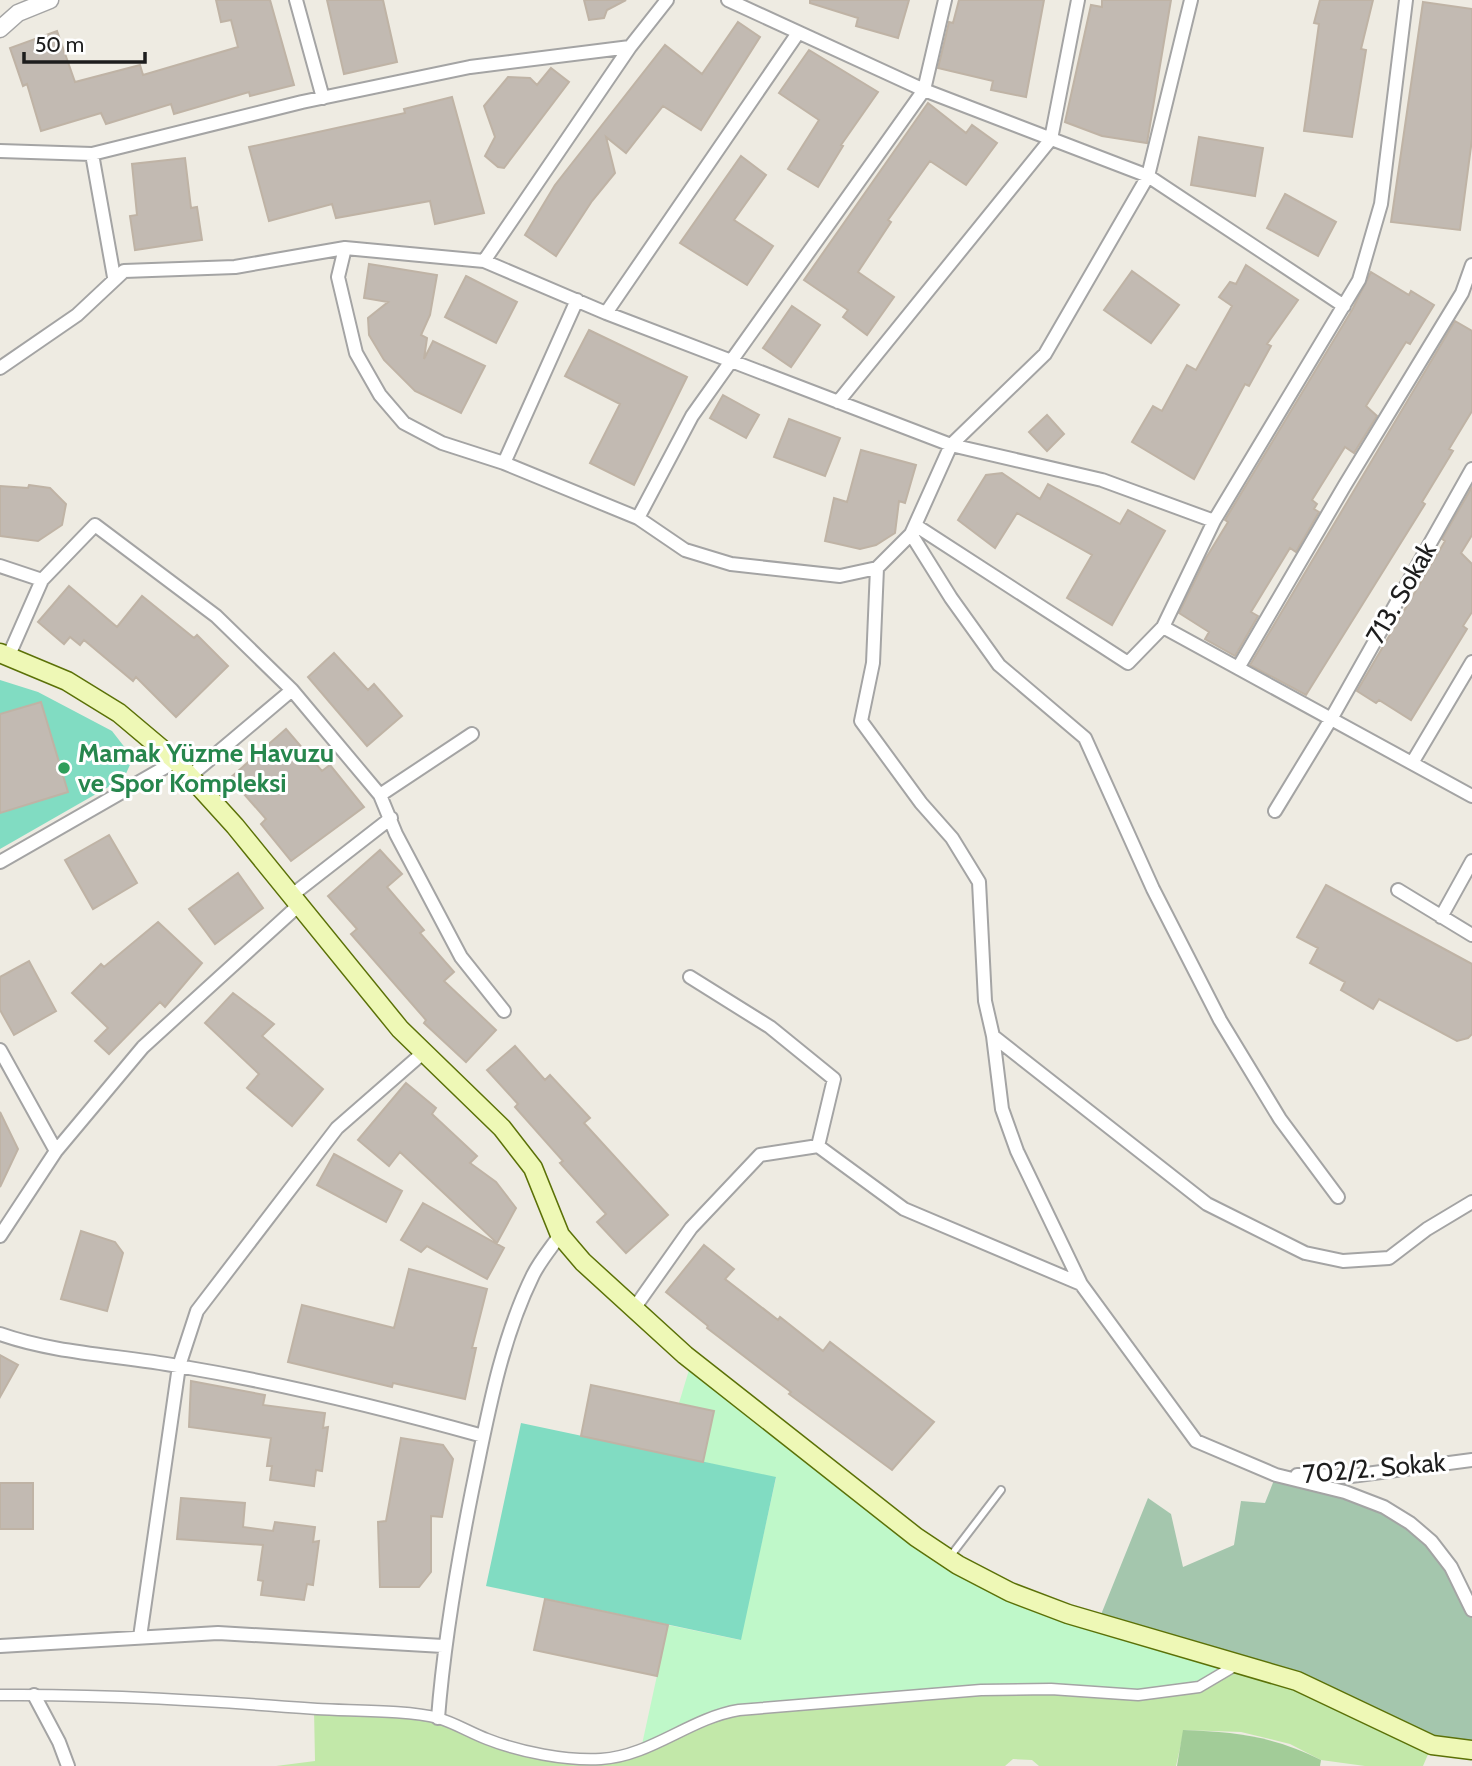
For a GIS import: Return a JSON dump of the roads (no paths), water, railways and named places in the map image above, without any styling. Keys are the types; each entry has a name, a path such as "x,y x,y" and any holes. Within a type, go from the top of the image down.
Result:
{"main road":[{"path":"5,654 67,681 119,713 176,761 295,900 400,1029 502,1128 533,1168 560,1235 633,1310 692,1360 948,1559 1010,1592 1069,1614 1318,1690 1432,1745 1472,1750"}],"street":[{"path":"0,29 18,13 50,0"},
{"path":"296,0 323,98"},
{"path":"484,261 630,47 667,0"},
{"path":"728,0 924,90 1148,176 1343,306"},
{"path":"638,518 692,416 924,90 945,0"},
{"path":"838,402 1051,139 1078,0"},
{"path":"345,248 338,277 356,353 380,395 404,423 442,443 504,463 638,518 685,550 732,564 840,576 877,568 913,530 951,445 1045,354 1148,176 1191,0"},
{"path":"913,530 1128,663 1163,627 1214,522 1359,281 1381,204 1406,0"},
{"path":"606,313 798,33"},
{"path":"0,151 92,154 323,98 470,67 630,47"},
{"path":"92,154 114,277"},
{"path":"0,368 77,315 114,277 124,271 235,267 345,248 484,261 606,313 951,445 1102,480 1214,522"},
{"path":"1238,668 1462,293 1472,265"},
{"path":"504,463 577,300"},
{"name":"713. Sokak","path":"1275,811 1331,719 1472,469"},
{"path":"5,654 42,580 95,525 216,616 292,690 380,795 396,834 461,957 504,1011"},
{"path":"913,530 951,598 999,665 1085,738 1153,889 1220,1020 1280,1119 1338,1197"},
{"path":"0,566 42,580"},
{"path":"877,568 873,663 861,721 921,803 952,838 979,883 985,1001 993,1036 1002,1109 1017,1151 1081,1284 1196,1441 1276,1475 1345,1492 1384,1507 1410,1522 1431,1541 1451,1567 1471,1604"},
{"path":"1163,627 1472,796"},
{"path":"1412,763 1472,662"},
{"path":"190,776 292,690"},
{"path":"380,795 472,734"},
{"path":"0,862 176,761"},
{"path":"0,1237 56,1151 143,1047 295,900 391,818"},
{"path":"1441,917 1472,861"},
{"path":"1398,890 1472,935"},
{"path":"690,977 770,1027 834,1079 818,1146"},
{"path":"993,1036 1207,1204 1305,1253 1343,1261 1389,1258 1427,1228 1472,1202"},
{"path":"0,1050 56,1151"},
{"path":"140,1637 178,1366 197,1311 337,1128 424,1052"},
{"path":"633,1310 691,1228 760,1155 818,1146 904,1209 1081,1284"},
{"path":"438,1718 443,1647 483,1436 509,1336 534,1274 560,1235"},
{"path":"0,1334 33,1346 178,1366 414,1417 483,1436"},
{"name":"702/2. Sokak","path":"1276,1475 1351,1476 1472,1460"},
{"path":"0,1646 218,1633 443,1647"},
{"path":"0,1695 207,1700 438,1718 488,1740 514,1747 568,1757 602,1759 636,1752 695,1723 729,1712 981,1690 1051,1689 1138,1695 1199,1687 1239,1664"},
{"path":"34,1695 68,1766"}],"lane":[{"path":"948,1559 1001,1490"}],"place":[{"name":"Mamak Yüzme Havuzu ve Spor Kompleksi","path":"64,768"}]}
